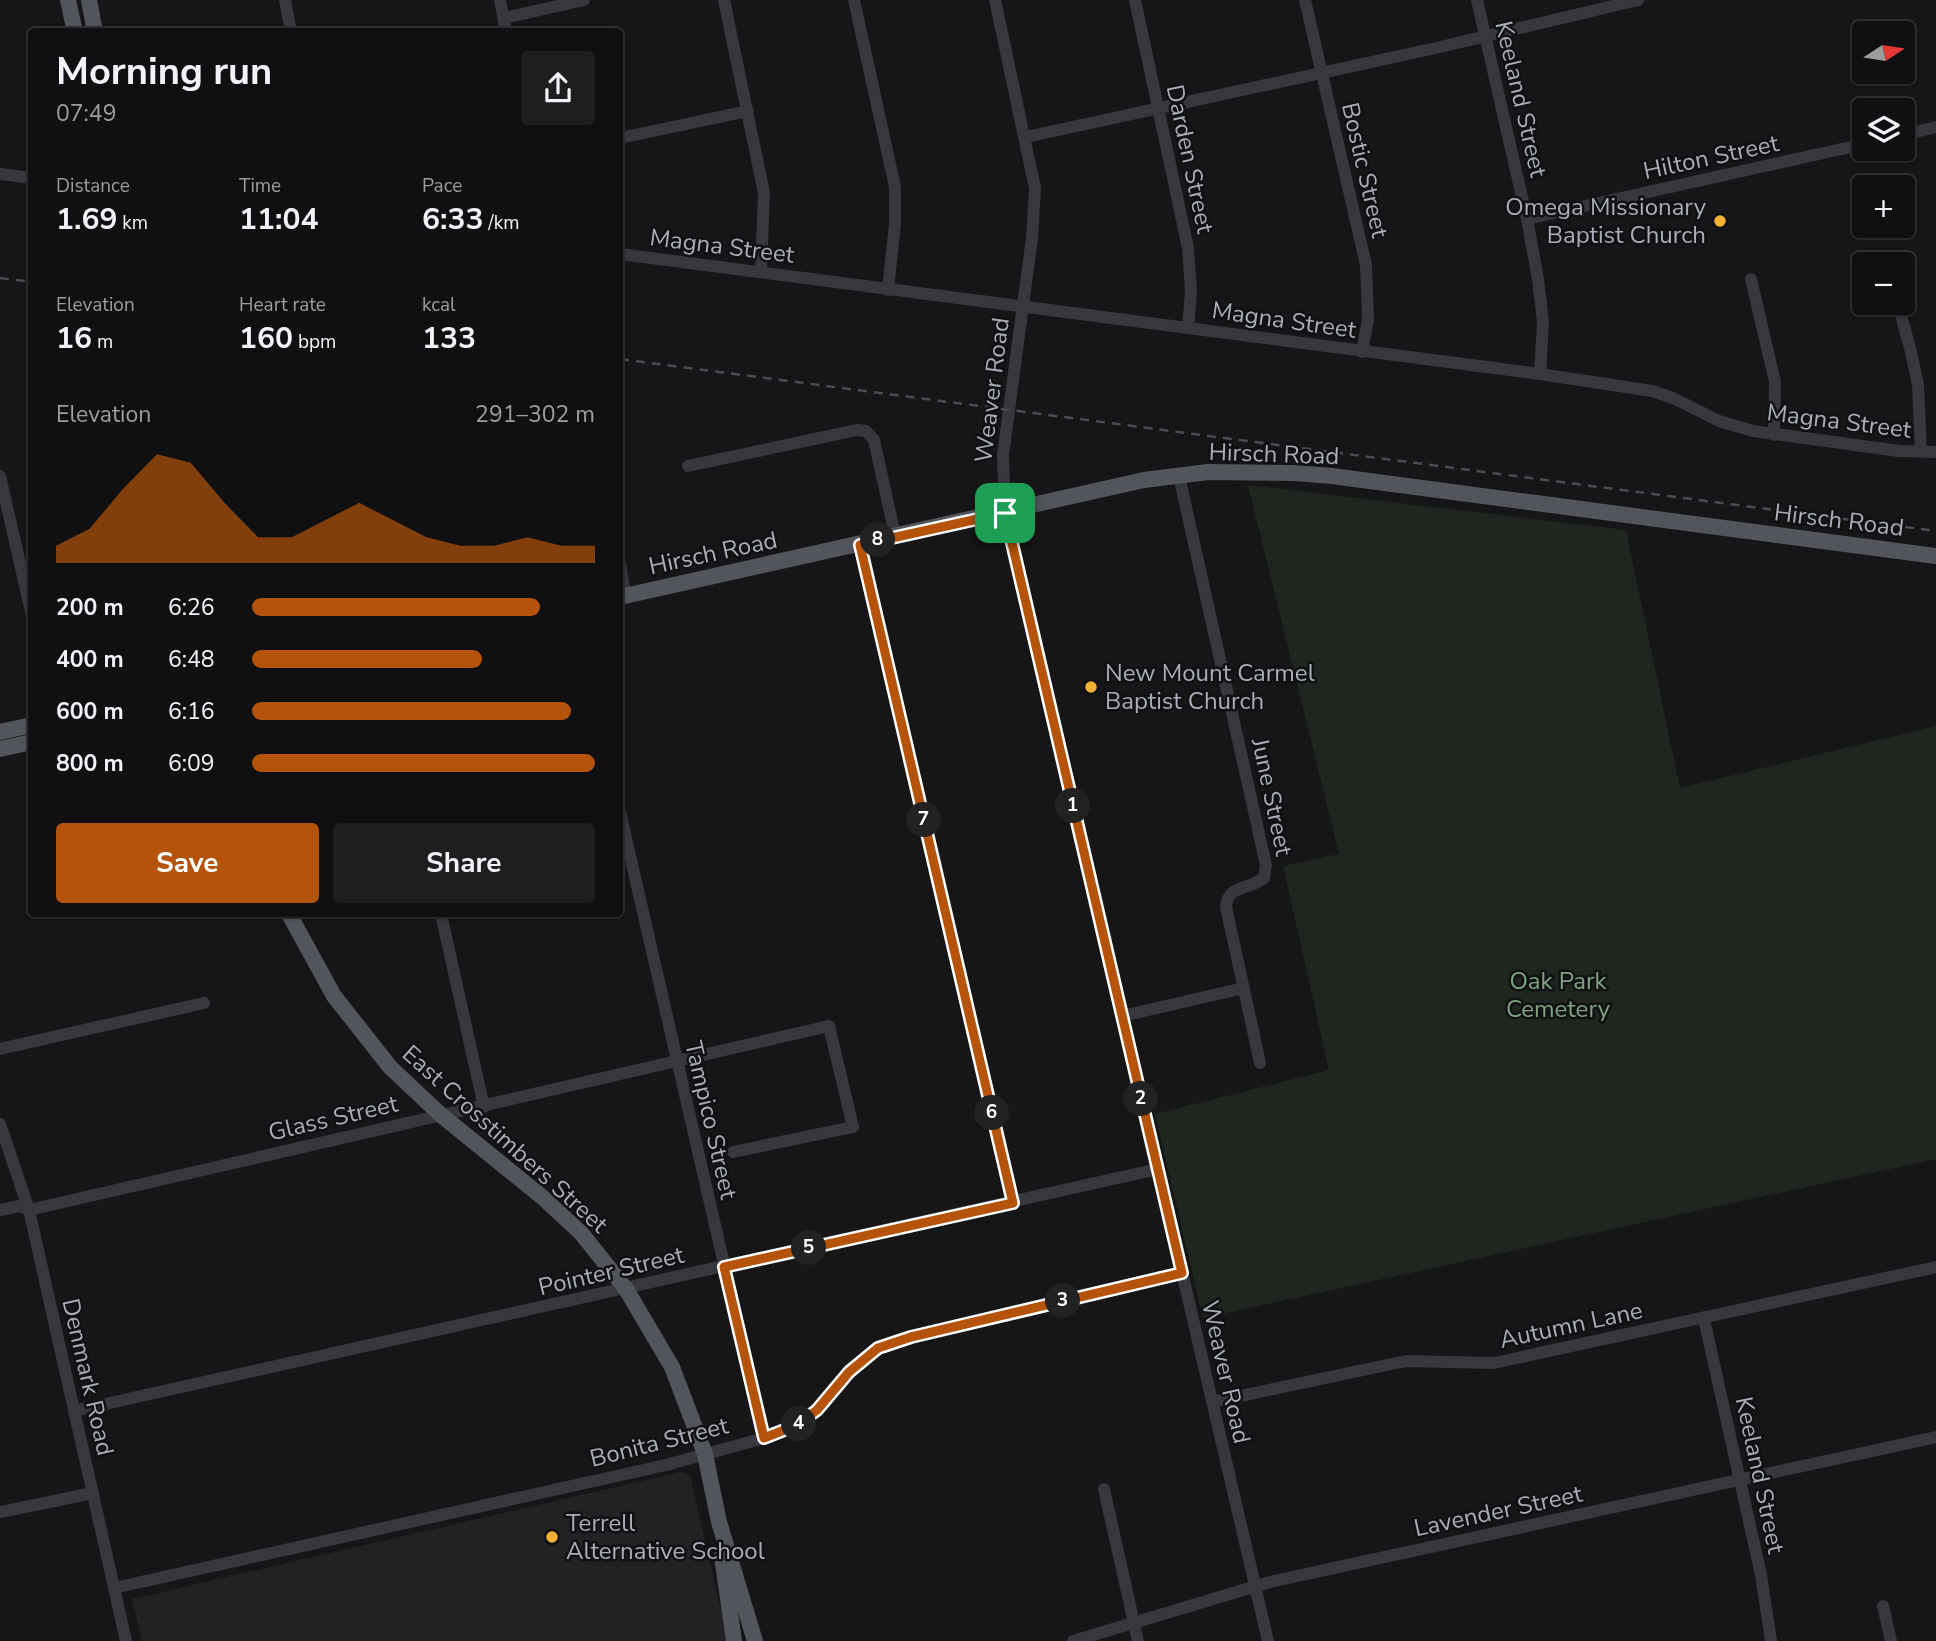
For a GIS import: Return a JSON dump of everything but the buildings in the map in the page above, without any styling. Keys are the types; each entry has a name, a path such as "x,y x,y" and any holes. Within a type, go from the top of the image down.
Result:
{"main road":[{"path":"68,0 74,28"},
{"path":"89,0 94,28"},
{"name":"Hirsch Road","path":"623,596 1144,480 1208,472 1332,476 1936,556"},
{"path":"0,732 28,726"},
{"path":"0,749 28,743"},
{"name":"East Crosstimbers Street","path":"291,917 334,996 390,1067 441,1115 541,1196 581,1233 626,1289 673,1367 705,1454 719,1522 755,1641"},
{"name":"East Crosstimbers Street","path":"719,1522 734,1641"}],"street":[{"path":"285,0 290,28"},
{"path":"500,0 505,28"},
{"path":"504,18 584,0"},
{"path":"724,0 764,193 761,272"},
{"path":"854,0 895,187 895,223 888,290"},
{"name":"Weaver Road","path":"995,0 1035,188 1035,210 1003,455 1005,513 1268,1641"},
{"name":"Darden Street","path":"1135,0 1188,248 1191,292 1188,328"},
{"name":"Bostic Street","path":"1305,0 1366,265 1368,319 1362,352"},
{"name":"Keeland Street","path":"1476,0 1527,219 1543,322 1540,374"},
{"path":"1026,137 1638,0"},
{"path":"623,137 748,111"},
{"path":"1915,132 1936,127"},
{"name":"Hilton Street","path":"1527,219 1852,147"},
{"path":"0,174 28,178"},
{"name":"Magna Street","path":"623,254 1540,374 1652,391 1682,402 1719,421 1753,431 1936,452"},
{"path":"1751,279 1775,382 1774,435"},
{"path":"1901,315 1918,385 1921,452"},
{"path":"688,466 857,430 866,431 874,440 895,535"},
{"path":"0,476 28,598"},
{"name":"June Street","path":"1179,476 1266,865 1264,878 1258,883 1235,889 1227,899 1226,907 1260,1063"},
{"path":"860,545 1013,1203"},
{"name":"Tampico Street","path":"623,825 764,1438"},
{"path":"442,917 484,1107"},
{"path":"1122,1016 1244,988"},
{"path":"0,1049 204,1003"},
{"name":"Glass Street","path":"0,1210 20,1206 29,1210 829,1026 853,1127 733,1152"},
{"name":"Denmark Road","path":"0,1124 29,1210 126,1641"},
{"name":"Pointer Street","path":"74,1411 1158,1169"},
{"name":"Autumn Lane","path":"1212,1402 1406,1361 1494,1363 1936,1267"},
{"name":"Bonita Street","path":"114,1588 666,1465 764,1438 797,1425 817,1410 849,1372 878,1348 911,1337 1182,1273"},
{"name":"Keeland Street","path":"1704,1319 1761,1575 1771,1641"},
{"name":"Lavender Street","path":"1073,1641 1255,1586 1936,1437"},
{"path":"1104,1489 1138,1641"},
{"path":"0,1512 93,1493"},
{"path":"1883,1606 1891,1641"}],"shaded area":[{"name":"Terrell Alternative School","path":"681,1472 690,1475 728,1641 142,1641 132,1599"}],"green space":[{"name":"Oak Park Cemetery","path":"1248,485 1626,530 1680,788 1936,726 1936,1159 1203,1318 1155,1114 1329,1070 1283,866 1339,854"}],"railway":[{"path":"0,278 28,282"},
{"path":"623,359 1936,531"}],"place":[{"name":"Omega Missionary Baptist Church","path":"1720,221"},
{"name":"New Mount Carmel Baptist Church","path":"1091,687"},
{"name":"Terrell Alternative School","path":"552,1537"}],"route":[{"path":"1005,513 1182,1273 911,1337 878,1348 849,1372 817,1410 797,1425 764,1438 724,1267 1013,1203 860,545 895,535 1005,513"}]}
